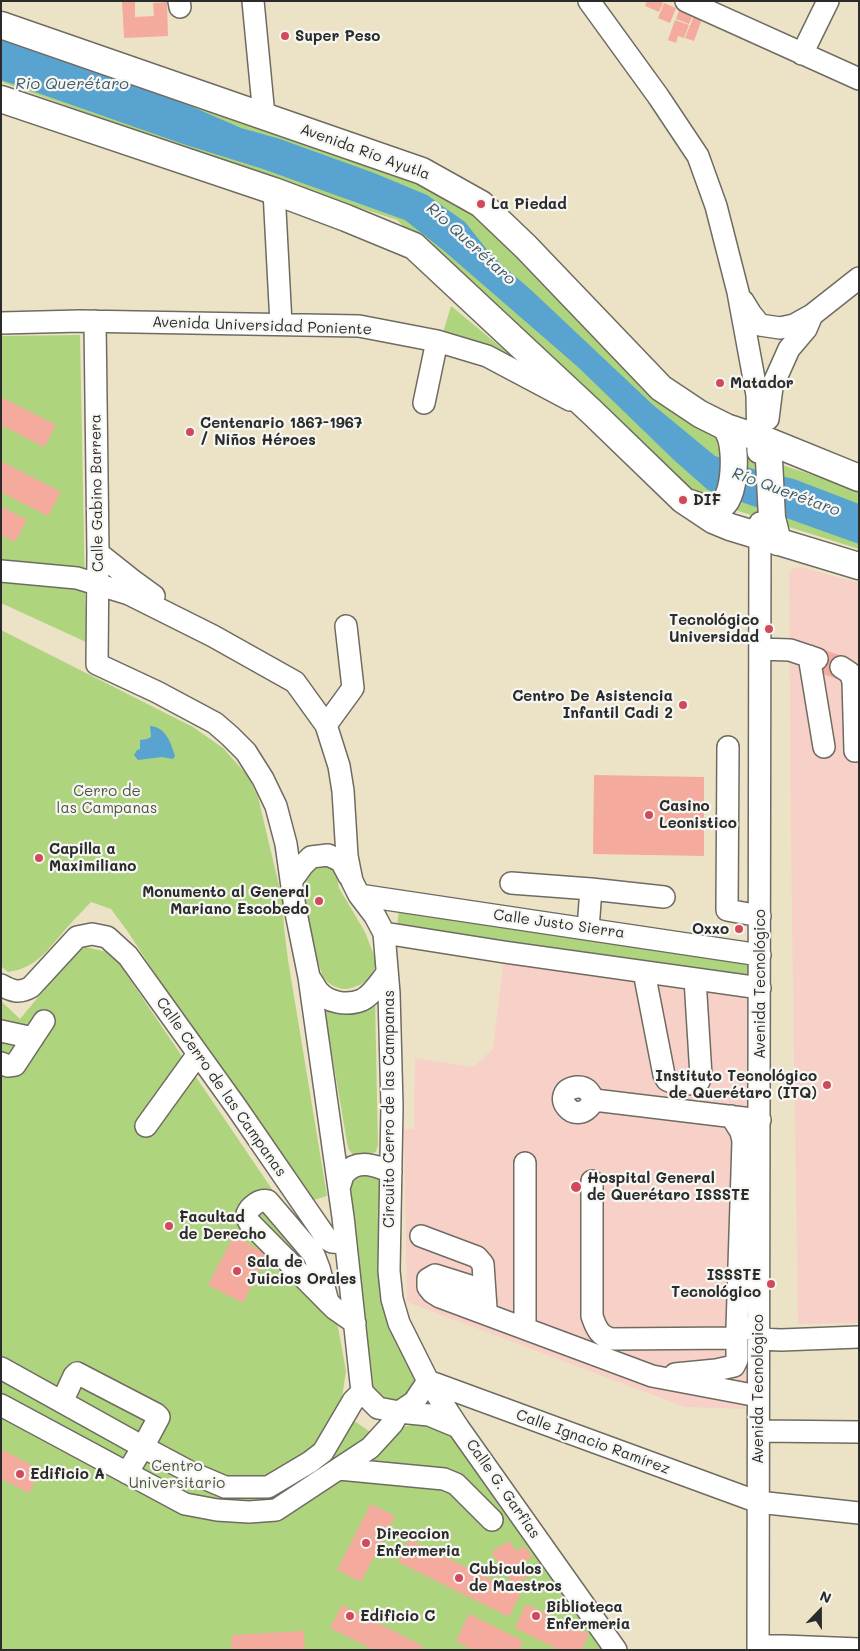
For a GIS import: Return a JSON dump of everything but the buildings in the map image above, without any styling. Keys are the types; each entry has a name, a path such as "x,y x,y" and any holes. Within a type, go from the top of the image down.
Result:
{"main road":[{"name":"Avenida Río Ayutla","path":"1,24 422,171 482,204 526,247 661,388 757,449 859,478"},
{"path":"1,100 274,191 414,246 683,500 713,520 768,528 859,566"},
{"path":"683,500 704,508 717,508 725,501 731,491 733,470 757,449"},
{"path":"757,449 768,528"}],"street":[{"path":"253,1 264,116"},
{"path":"589,1 658,96 698,156 716,206 738,292 757,395 757,449"},
{"path":"686,1 859,79"},
{"path":"802,54 828,1"},
{"path":"274,191 281,324"},
{"path":"757,395 764,374 776,353 810,319 859,278"},
{"path":"738,292 760,325 780,328 810,319 859,285"},
{"path":"757,449 767,421 772,387 789,349 806,329 810,319"},
{"name":"Avenida Universidad Poniente","path":"1,323 95,321 359,326 437,341 487,356 594,414"},
{"name":"Calle Gabino Barrera","path":"95,321 98,553 97,664 157,692 215,723 246,752 263,779 276,806 286,844 292,880"},
{"path":"424,403 437,341"},
{"name":"Avenida Tecnológico","path":"758,1648 760,649 768,528"},
{"path":"98,553 165,604 174,616"},
{"name":"Circuito Cerro de las Campanas","path":"1,571 77,578 128,594 213,636 295,682 326,725 339,766 343,791 347,856 356,888 375,916 384,934 392,1106 390,1271 392,1300 399,1323 428,1381"},
{"path":"326,725 353,688 346,626"},
{"path":"760,649 790,650 813,657 824,747"},
{"path":"841,667 850,673 853,681 855,750"},
{"path":"728,747 727,910 760,916"},
{"path":"356,888 340,861 328,855 311,857 302,864 292,880 295,908 309,977 339,1188 362,1392 378,1408 399,1412"},
{"path":"511,883 664,897"},
{"name":"Calle Justo Sierra","path":"356,888 588,929 760,955"},
{"path":"588,929 591,889"},
{"name":"Calle Cerro de las Campanas","path":"1,986 16,992 24,992 31,988 77,937 92,934 107,937 128,956 327,1239 332,1242 346,1243"},
{"path":"384,934 760,988"},
{"path":"644,972 664,1075 667,1080 674,1083 696,1084 700,1081 695,979"},
{"path":"309,977 318,991 332,1001 348,1004 363,999 387,973"},
{"path":"1,1062 8,1066 15,1065 44,1021"},
{"path":"1,1031 33,1038"},
{"path":"146,1126 198,1054"},
{"path":"594,1100 760,1120"},
{"path":"652,1376 716,1370 734,1366 737,1360 743,1140 741,1132 731,1116"},
{"path":"525,1163 525,1328"},
{"path":"339,1188 346,1172 357,1165 370,1164 391,1172"},
{"path":"592,1181 592,1316 595,1326 606,1338 737,1333 759,1334 781,1340 859,1337"},
{"path":"328,1302 314,1254 268,1201 259,1201 248,1213 249,1222 335,1310 355,1322"},
{"path":"421,1236 476,1257 483,1264 479,1310 652,1376 758,1396"},
{"path":"1,1368 143,1448 192,1473 225,1487 268,1487 323,1452 353,1401 362,1392"},
{"path":"62,1402 77,1373 159,1417 127,1473"},
{"path":"1,1405 186,1504 217,1510 249,1512 276,1510 370,1448 392,1424 399,1412 414,1402 428,1381"},
{"name":"Calle G. Garfias","path":"428,1381 458,1427 616,1650"},
{"name":"Calle Ignacio Ramírez","path":"428,1381 758,1502 859,1513"},
{"name":"Calle G. Garfias","path":"399,1412 429,1415 458,1427"},
{"path":"758,1431 859,1432"},
{"path":"323,1452 332,1456 339,1469"},
{"path":"339,1469 444,1479 456,1484 492,1520"},
{"path":"758,1648 783,1646 859,1649"}],"shaded area":[{"name":"Instituto Tecnológico de Querétaro (ITQ)","path":"801,567 859,583 859,1323 798,1324 789,574 793,568"},
{"name":"Hospital General de Querétaro ISSSTE","path":"504,958 752,992 749,1106 704,1104 703,1124 749,1128 745,1409 685,1407 407,1302 404,1129 414,1129 415,1058 473,1067 493,1049"}],"green space":[{"name":"Rio Querétaro","path":"1,29 477,205 736,450 859,490 859,549 694,497 397,220 270,178 1,82"},
{"path":"451,306 525,367 442,336"},
{"path":"80,335 86,642 1,603 1,336"},
{"name":"Cerro de las Campanas","path":"1,630 193,727 223,748 247,775 258,797 282,898 288,960 327,1196 314,1200 302,1187 111,909 91,902 34,963 8,972 1,966"},
{"path":"314,867 325,867 336,871 339,888 365,932 377,963 367,979 361,984 347,989 336,987 326,981 318,963 304,896 306,873"},
{"path":"399,910 756,959 753,982 396,934"},
{"name":"Centro Universitario","path":"81,946 112,953 320,1260 329,1278 346,1371 340,1411 386,1443 402,1427 421,1423 453,1433 606,1650 1,1650 1,1001 20,1019"},
{"path":"375,998 378,1145 376,1152 352,1154 348,1148 323,1002"},
{"path":"382,1168 389,1271 428,1381 414,1402 374,1404 346,1172"}],"water":[{"name":"Rio Querétaro","path":"1,37 163,94 241,128 280,139 374,173 427,195 465,222 492,256 531,290 652,404 715,456 759,471 794,479 859,504 859,544 708,490 674,460 578,367 443,250 405,220 263,169 183,144 1,80"},
{"path":"150,726 160,729 167,736 175,756 173,759 162,757 138,760 134,755 140,749 140,740 151,737"}],"place":[{"name":"Super Peso","path":"285,36"},
{"name":"La Piedad","path":"481,204"},
{"name":"Matador","path":"720,383"},
{"name":"Centenario 1867-1967 / Niños Héroes","path":"190,432"},
{"name":"DIF","path":"683,500"},
{"name":"Tecnológico Universidad","path":"769,629"},
{"name":"Centro De Asistencia Infantil Cadi 2","path":"683,705"},
{"name":"Casino Leonistico","path":"649,815"},
{"name":"Capilla a Maximiliano","path":"39,858"},
{"name":"Monumento al General Mariano Escobedo","path":"319,901"},
{"name":"Oxxo","path":"739,929"},
{"name":"Instituto Tecnológico de Querétaro (ITQ)","path":"827,1085"},
{"name":"Hospital General de Querétaro ISSSTE","path":"576,1187"},
{"name":"Facultad de Derecho","path":"169,1226"},
{"name":"Sala de Juicios Orales","path":"237,1271"},
{"name":"ISSSTE Tecnológico","path":"771,1284"},
{"name":"Edificio A","path":"20,1474"},
{"name":"Direccion Enfermeria","path":"366,1543"},
{"name":"Cubiculos de Maestros","path":"459,1578"},
{"name":"Edificio C","path":"350,1616"},
{"name":"Biblioteca Enfermeria","path":"536,1616"}],"water label":[{"name":"Río Querétaro","path":"471,244"},
{"name":"Río Querétaro","path":"786,492"}]}
